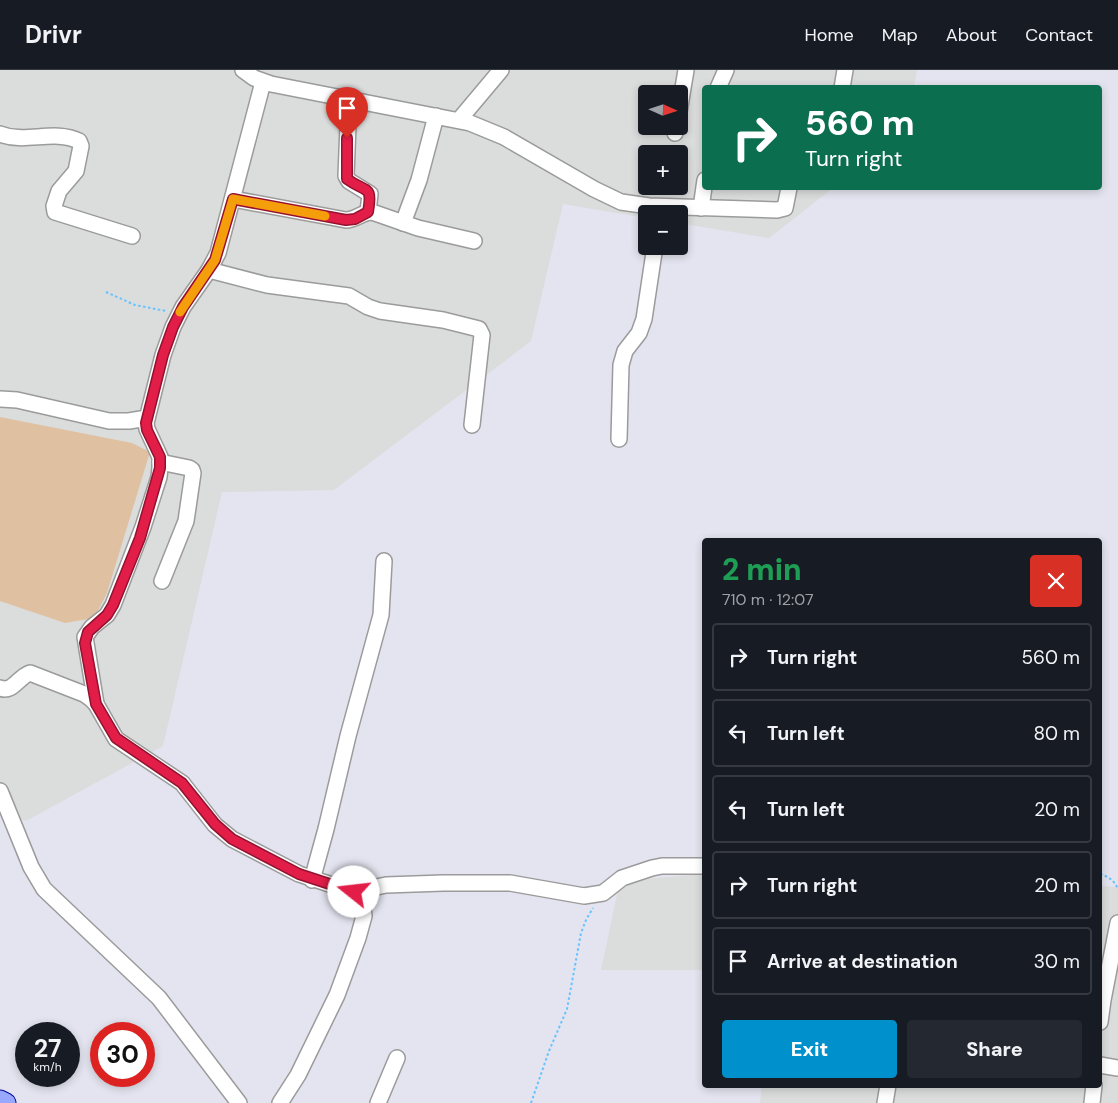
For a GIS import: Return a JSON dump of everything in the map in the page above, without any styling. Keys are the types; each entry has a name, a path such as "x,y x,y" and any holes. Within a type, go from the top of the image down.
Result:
{"main road":[{"path":"0,1100 6,1103"}],"street":[{"path":"243,70 262,82 459,120 504,137 606,196 638,206"},
{"path":"459,120 500,70"},
{"path":"684,85 686,70"},
{"path":"719,85 726,70"},
{"path":"842,85 845,70"},
{"path":"96,704 85,637 92,627 107,615 113,605 143,527 158,477 160,462 147,430 147,418 163,355 178,316 209,270 218,253 262,82"},
{"path":"349,100 346,176 349,181 370,194 368,212"},
{"path":"404,223 419,180 436,116"},
{"path":"0,134 12,138 46,135 79,141 81,146 76,171 59,191 54,206 55,212 132,236"},
{"path":"701,208 704,190"},
{"path":"688,209 782,210 786,204 789,190"},
{"path":"233,199 346,220 355,219 368,212 372,212 432,232 474,240"},
{"path":"619,439 621,365 625,351 639,332 644,319 654,255"},
{"path":"209,270 268,285 349,296 380,311 443,320 479,329 482,335 472,425"},
{"path":"0,398 119,422 147,418"},
{"path":"160,462 189,468 194,473 186,520 162,581"},
{"path":"312,880 381,615 384,561"},
{"path":"0,688 10,689 23,676 33,674 84,694 96,704 116,738 182,783 223,832 245,847 285,868 312,880 354,892 386,885 517,883 578,896 603,894 622,878 652,868 662,866 702,866"},
{"path":"0,791 31,867 44,889 159,998 240,1103"},
{"path":"280,1103 298,1075 337,995 358,938 364,916 364,907 362,901 354,892"},
{"path":"1102,1007 1118,923"},
{"path":"378,1103 397,1058"},
{"path":"1102,1065 1118,1068"},
{"path":"885,1103 888,1088"},
{"path":"1092,1103 1094,1088"}],"path":[{"path":"106,292 135,304 155,308 178,316"},
{"path":"1102,875 1115,882 1118,889"},
{"path":"531,1103 549,1051 567,1008 583,926 603,894"}],"shaded area":[{"path":"0,70 917,70 914,85 702,85 702,190 830,190 769,238 688,224 688,205 638,205 638,217 563,204 531,341 334,490 222,492 163,746 26,821 0,811"},
{"path":"0,417 132,443 150,452 107,593 94,618 65,623 0,601"},
{"path":"702,874 702,970 601,970 620,881"},
{"path":"1102,886 1118,887 1118,1103 760,1103 762,1088 1102,1088"}],"slow traffic":[{"path":"180,312 215,260 233,199 325,216"}],"route":[{"path":"347,138 347,179 369,192 371,196 368,212 355,219 346,220 233,199 215,260 178,316 163,355 146,423 147,430 160,457 160,468 136,548 110,611 88,632 85,637 85,643 96,704 111,733 116,738 182,783 215,824 232,839 285,868 312,880 354,892"}]}
